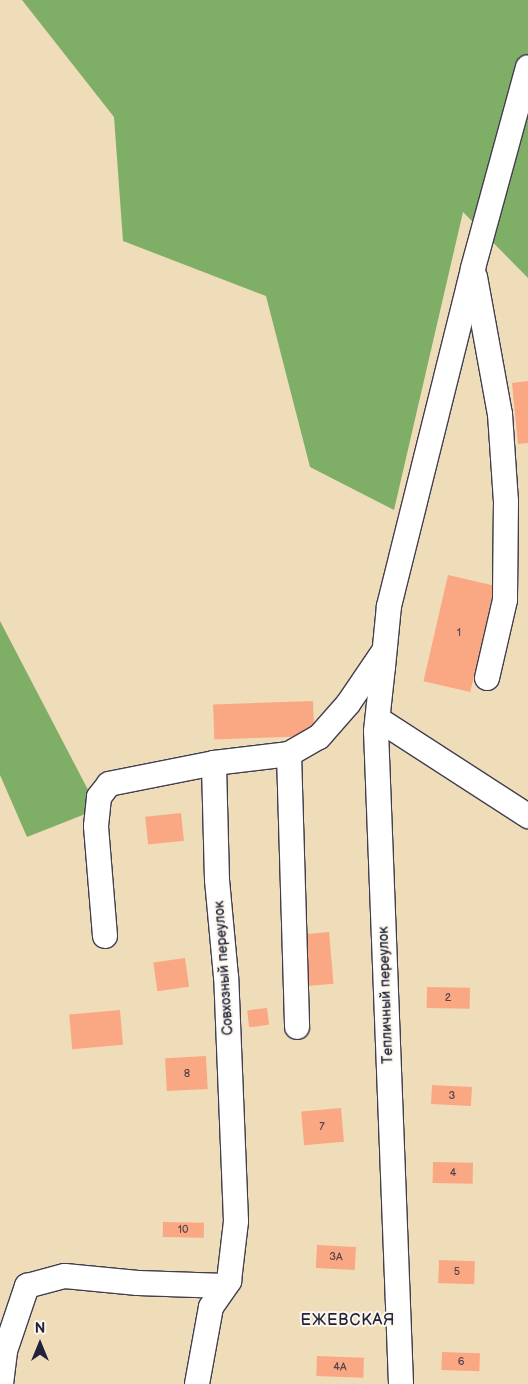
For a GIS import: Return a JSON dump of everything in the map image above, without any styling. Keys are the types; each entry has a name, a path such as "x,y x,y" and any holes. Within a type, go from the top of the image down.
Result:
{"street":[{"name":"Тепличный переулок","path":"401,1384 378,719 384,651 389,606 474,268 528,67"},
{"path":"474,268 500,414 506,500 505,600 487,678"},
{"path":"105,936 96,826 99,797 109,784 214,763 289,754 319,736 348,704 384,651"},
{"path":"378,719 528,816"},
{"path":"289,754 297,1027"},
{"name":"Совхозный переулок","path":"196,1384 211,1307 229,1281 236,1221 226,977 217,880 214,763"},
{"path":"1,1384 5,1351 27,1286 65,1276 138,1283 225,1286"}],"green space":[{"path":"22,0 528,0 528,278 463,212 394,510 310,467 266,296 123,241 114,117"},
{"path":"0,621 98,809 27,837 0,775"}],"building":[{"path":"528,381 528,443 518,444 512,383"},
{"path":"448,575 495,586 470,692 423,681"},
{"path":"313,701 314,736 214,739 213,704"},
{"path":"181,813 184,841 148,845 145,817"},
{"path":"329,932 334,984 300,987 295,935"},
{"path":"185,958 189,987 157,991 153,962"},
{"path":"427,987 470,988 470,1009 427,1008"},
{"path":"267,1008 269,1025 249,1027 247,1010"},
{"path":"120,1010 123,1045 72,1049 69,1014"},
{"path":"206,1056 208,1089 167,1091 165,1058"},
{"path":"432,1085 472,1087 471,1106 431,1104"},
{"path":"341,1108 344,1142 304,1145 301,1111"},
{"path":"433,1162 473,1163 473,1184 433,1183"},
{"path":"163,1222 204,1223 204,1238 163,1237"},
{"path":"317,1245 356,1247 355,1270 316,1268"},
{"path":"439,1260 475,1261 474,1284 438,1283"},
{"path":"442,1352 480,1353 479,1371 441,1370"},
{"path":"317,1356 364,1358 363,1378 316,1376"}],"district":[{"name":"ЕЖЕВСКАЯ","path":"348,1321"}]}
